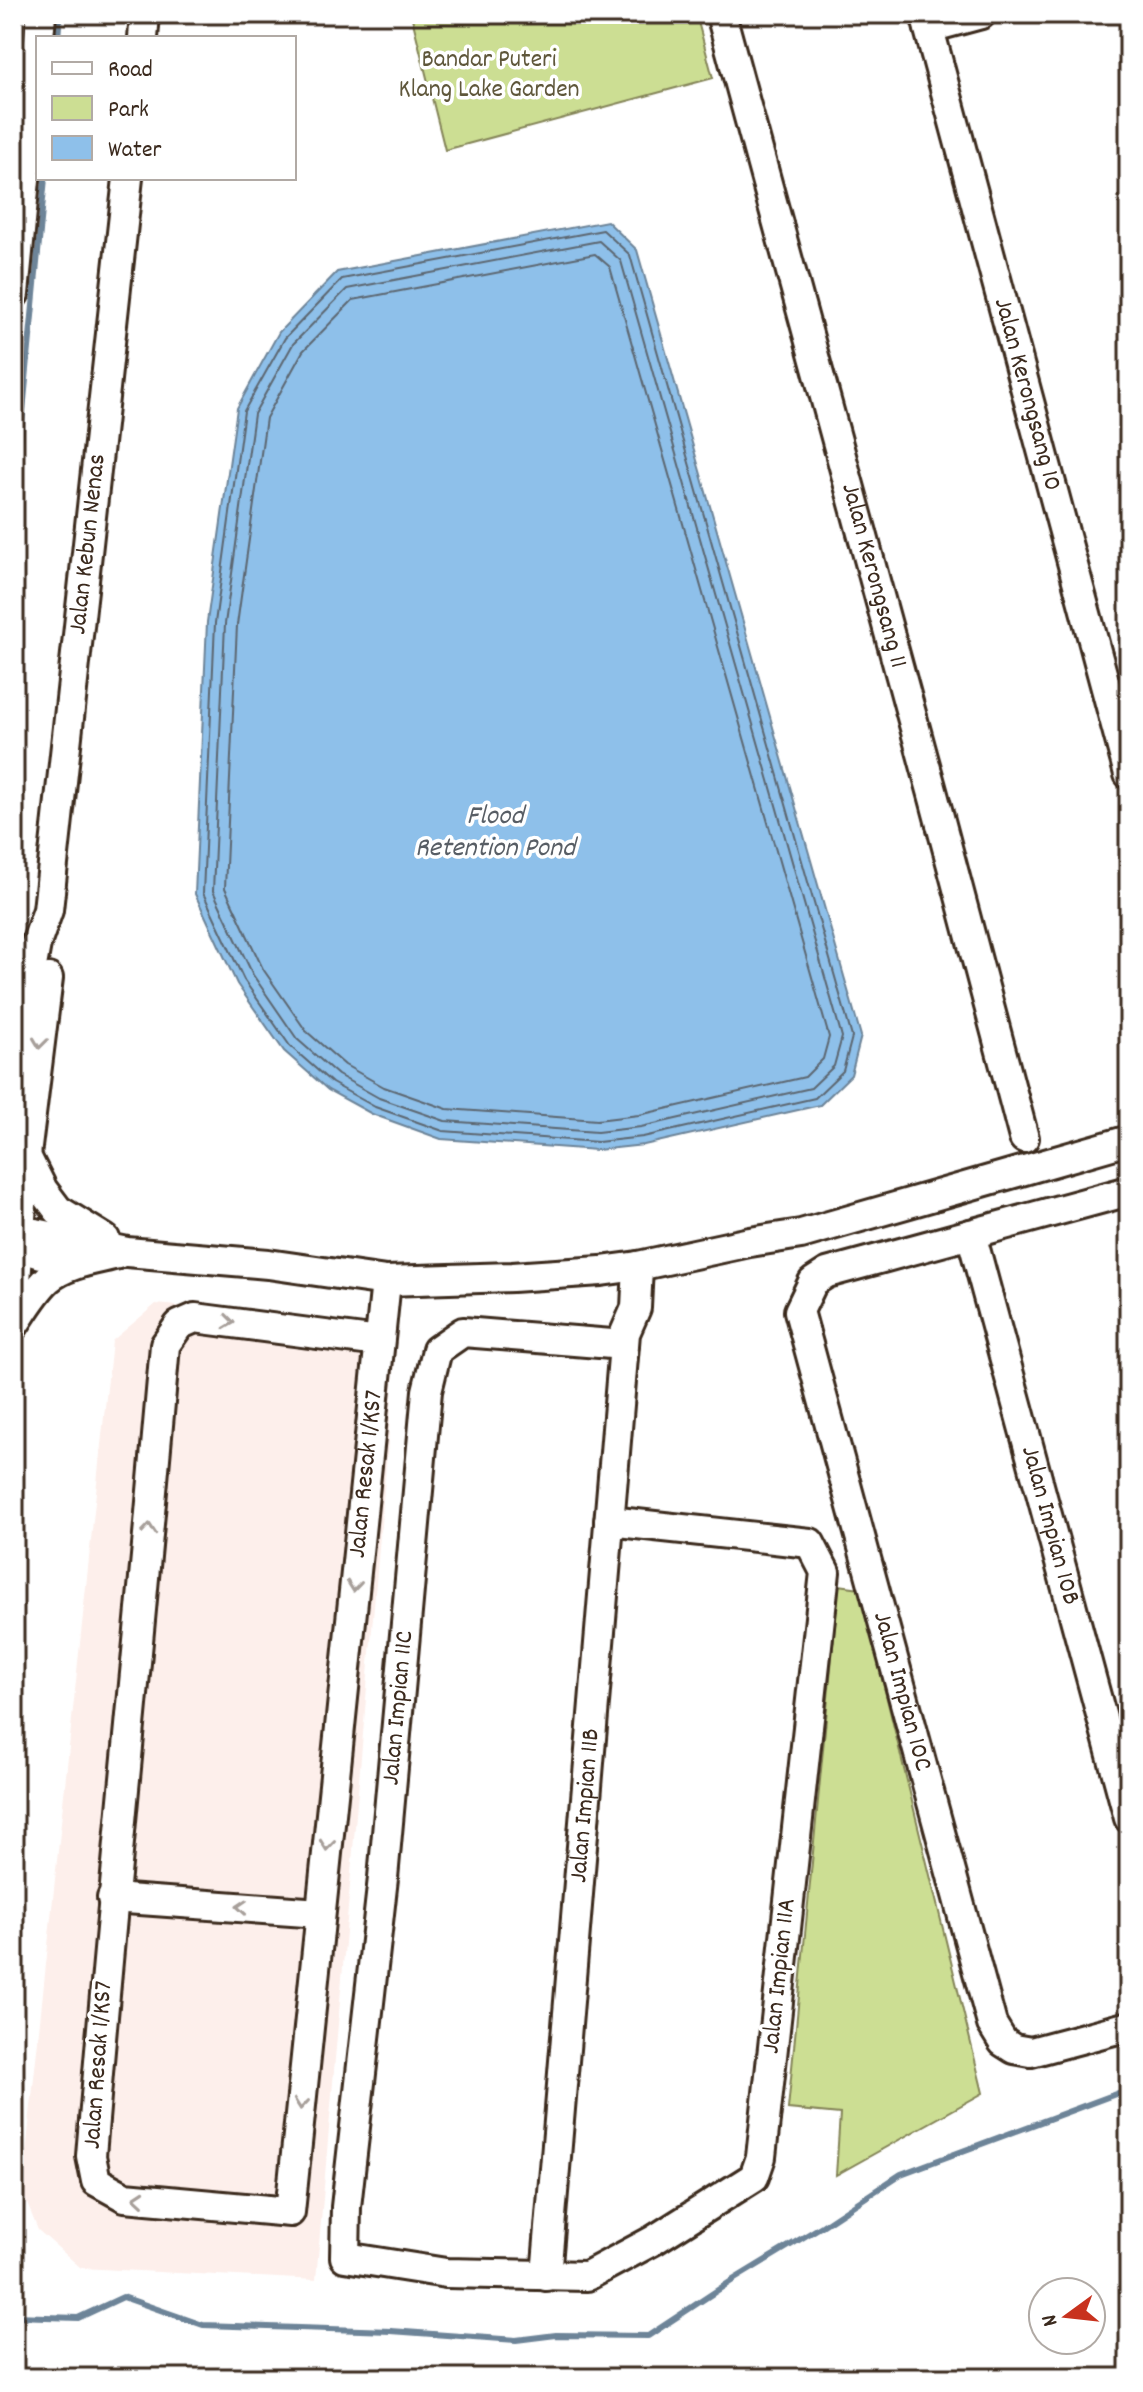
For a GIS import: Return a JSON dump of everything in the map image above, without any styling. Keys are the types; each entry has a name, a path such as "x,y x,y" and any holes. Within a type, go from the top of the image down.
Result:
{"street":[{"path":"39,36 41,14"},
{"path":"143,36 145,14"},
{"name":"Jalan Kerongsang 11","path":"721,14 1024,1138"},
{"path":"927,21 981,14"},
{"name":"Jalan Kerongsang 10","path":"927,21 1129,774"},
{"path":"14,294 36,65"},
{"name":"Jalan Kebun Nenas","path":"14,1306 15,1239 52,948 48,910 128,180"},
{"name":"Jalan Kebun Nenas","path":"14,1064 36,944 48,910"},
{"path":"15,1239 35,1233 127,1252 268,1264 386,1281 512,1277 629,1267 801,1234 1129,1140"},
{"path":"26,1155 43,1190 58,1210 127,1252"},
{"path":"971,1234 1129,1191"},
{"name":"Jalan Impian 10C","path":"971,1234 827,1273 813,1282 799,1311 992,2024 1003,2042 1014,2049 1031,2052 1129,2026"},
{"name":"Jalan Impian 10B","path":"971,1234 1129,1818"},
{"path":"14,1325 46,1280 62,1270 127,1252"},
{"name":"Jalan Impian 11B","path":"546,2276 624,1339 618,1306 629,1267"},
{"name":"Jalan Resak 1/KS7","path":"379,1342 195,1318 179,1325 165,1345 144,1592 112,1898 91,2156 96,2181 125,2197 290,2212 386,1281"},
{"name":"Jalan Impian 11C","path":"345,2257 346,2207 383,1878 427,1391 437,1350 463,1332 624,1339"},
{"name":"Jalan Impian 11A","path":"345,2257 446,2273 587,2276 654,2240 754,2177 761,2157 825,1572 810,1543 609,1521"},
{"path":"112,1898 320,1913"}],"shaded area":[{"path":"156,1304 398,1327 316,2280 81,2268 38,2230 22,2191 112,1341"}],"green space":[{"name":"Bandar Puteri Klang Lake Garden","path":"411,14 696,14 713,78 445,150"},
{"path":"839,1585 860,1588 983,2093 836,2175 840,2114 788,2109"}],"water":[{"name":"Flood Retention Pond","path":"607,221 637,250 861,1036 851,1075 820,1105 644,1145 597,1150 441,1139 372,1114 328,1090 284,1051 237,984 195,894 207,622 237,408 279,332 337,272"}],"waterway":[{"path":"58,36 60,14"},
{"path":"14,507 45,180"},
{"path":"14,2316 78,2318 123,2297 203,2325 391,2331 516,2340 556,2335 648,2336 901,2174 1129,2089"}]}
